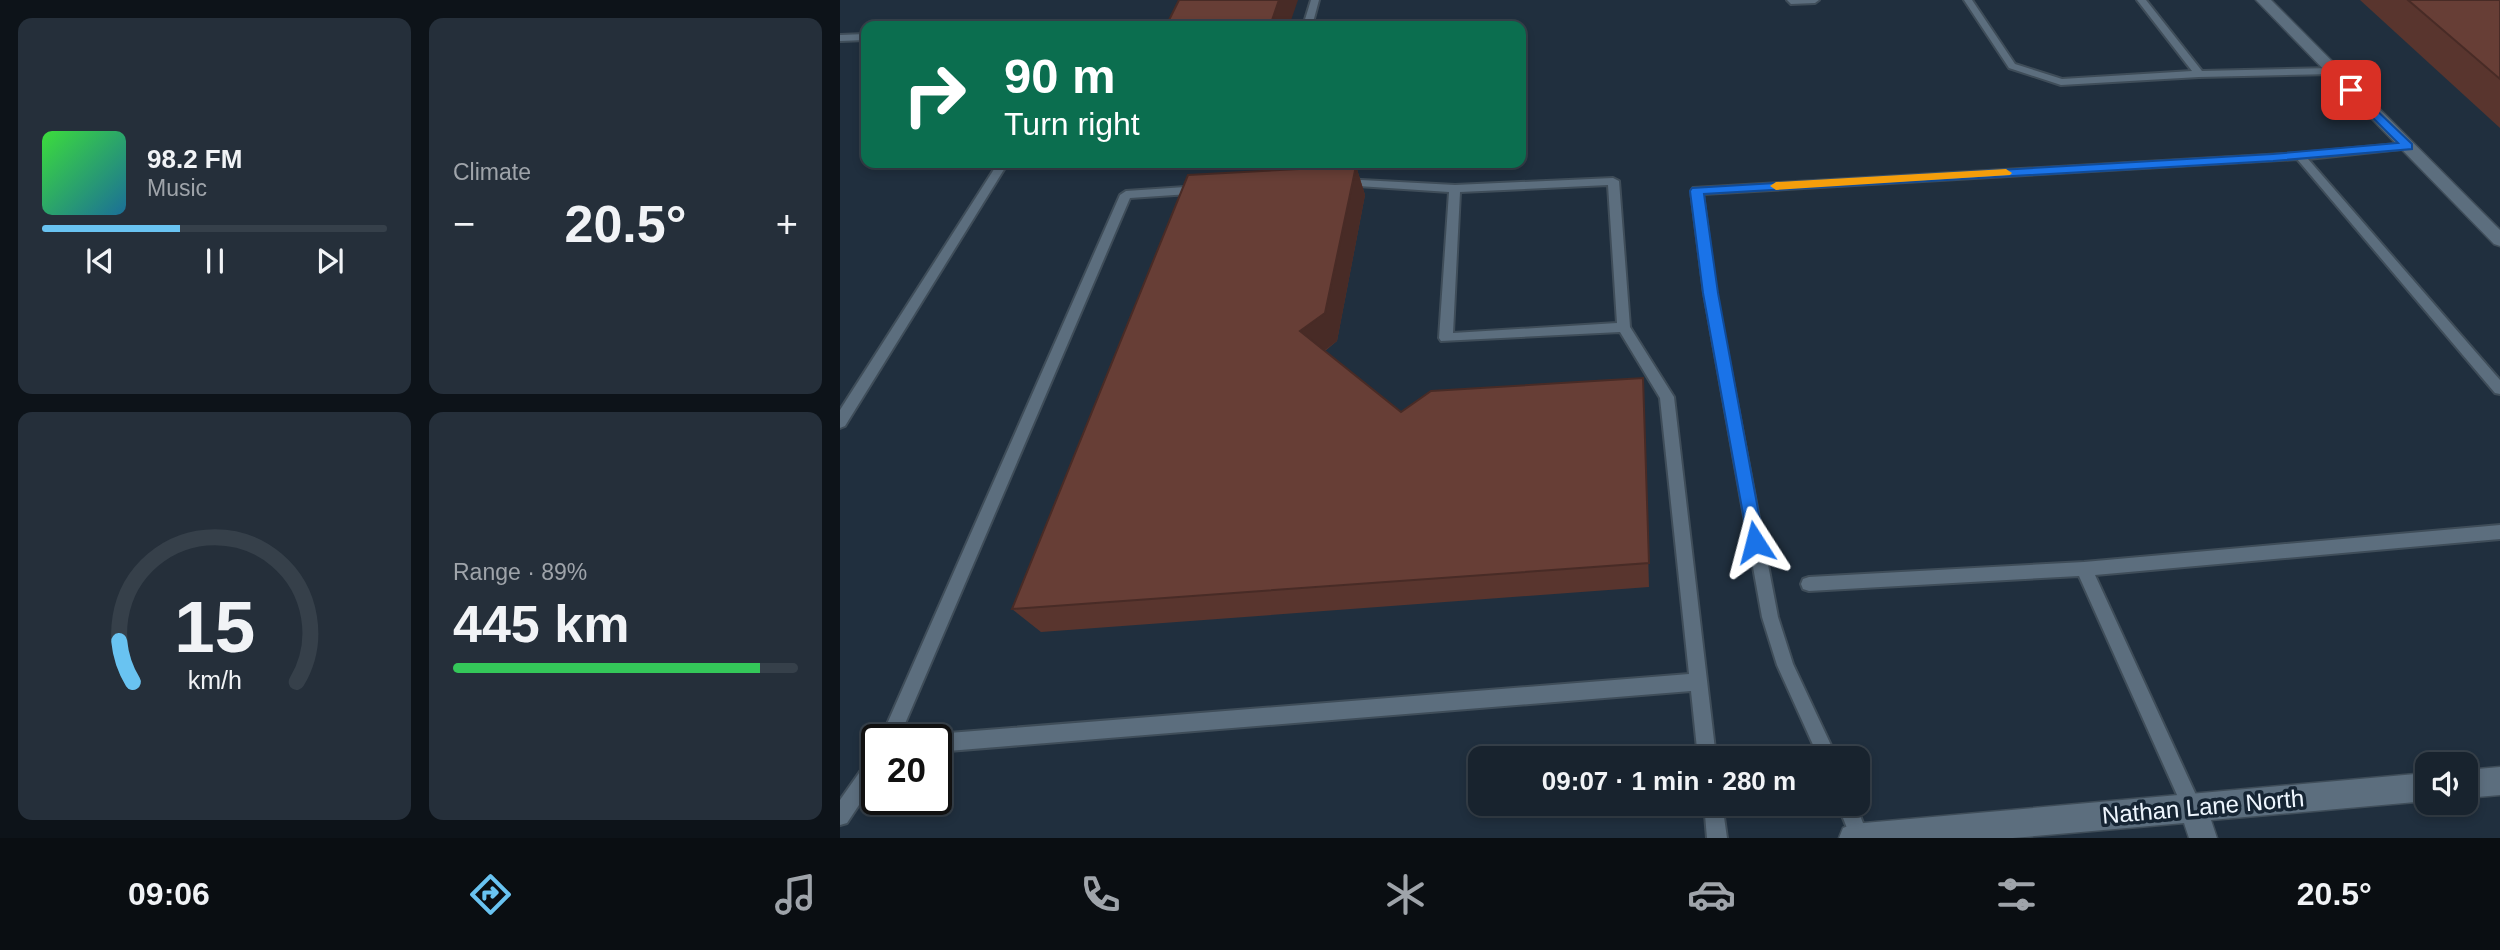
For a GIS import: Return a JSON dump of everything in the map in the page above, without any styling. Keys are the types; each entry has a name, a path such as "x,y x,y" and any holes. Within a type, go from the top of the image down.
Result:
{"street":[{"path":"2263,0 2500,240"},
{"path":"2478,783 2500,781"},
{"name":"Nathan Lane North","path":"1853,838 2415,788"},
{"path":"2193,808 2203,838"}],"lane":[{"path":"1309,21 1315,0"},
{"path":"1791,1 1815,0"},
{"path":"1968,0 2011,66 2061,82 2199,74 2333,71"},
{"path":"2141,0 2199,74"},
{"path":"840,38 861,37"},
{"path":"1822,746 1785,665 1770,617 1710,293 1697,191 2300,156 2407,146"},
{"path":"2300,156 2500,389"},
{"path":"840,422 1000,168"},
{"path":"1330,183 1357,181 1455,189 1613,181 1624,327 1667,397 1705,746"},
{"path":"897,724 1126,195 1221,189"},
{"path":"1455,189 1446,338 1624,327"},
{"path":"1809,584 2084,569 2500,532"},
{"path":"2084,569 2193,808"},
{"path":"952,742 1697,682"},
{"path":"840,816 861,785"},
{"path":"1714,816 1717,838"},
{"path":"1851,816 1860,837"}],"building":[{"path":"1179,0 1279,0 1272,21 1168,21"},
{"path":"2408,0 2500,0 2500,79"},
{"path":"1356,168 1325,313 1300,331 1401,412 1431,391 1643,378 1649,563 1012,609 1188,175"}],"slow traffic":[{"path":"1776,186 2006,173"}],"route":[{"path":"1755,542 1710,293 1697,191 2273,157 2407,146 2351,90"}]}
